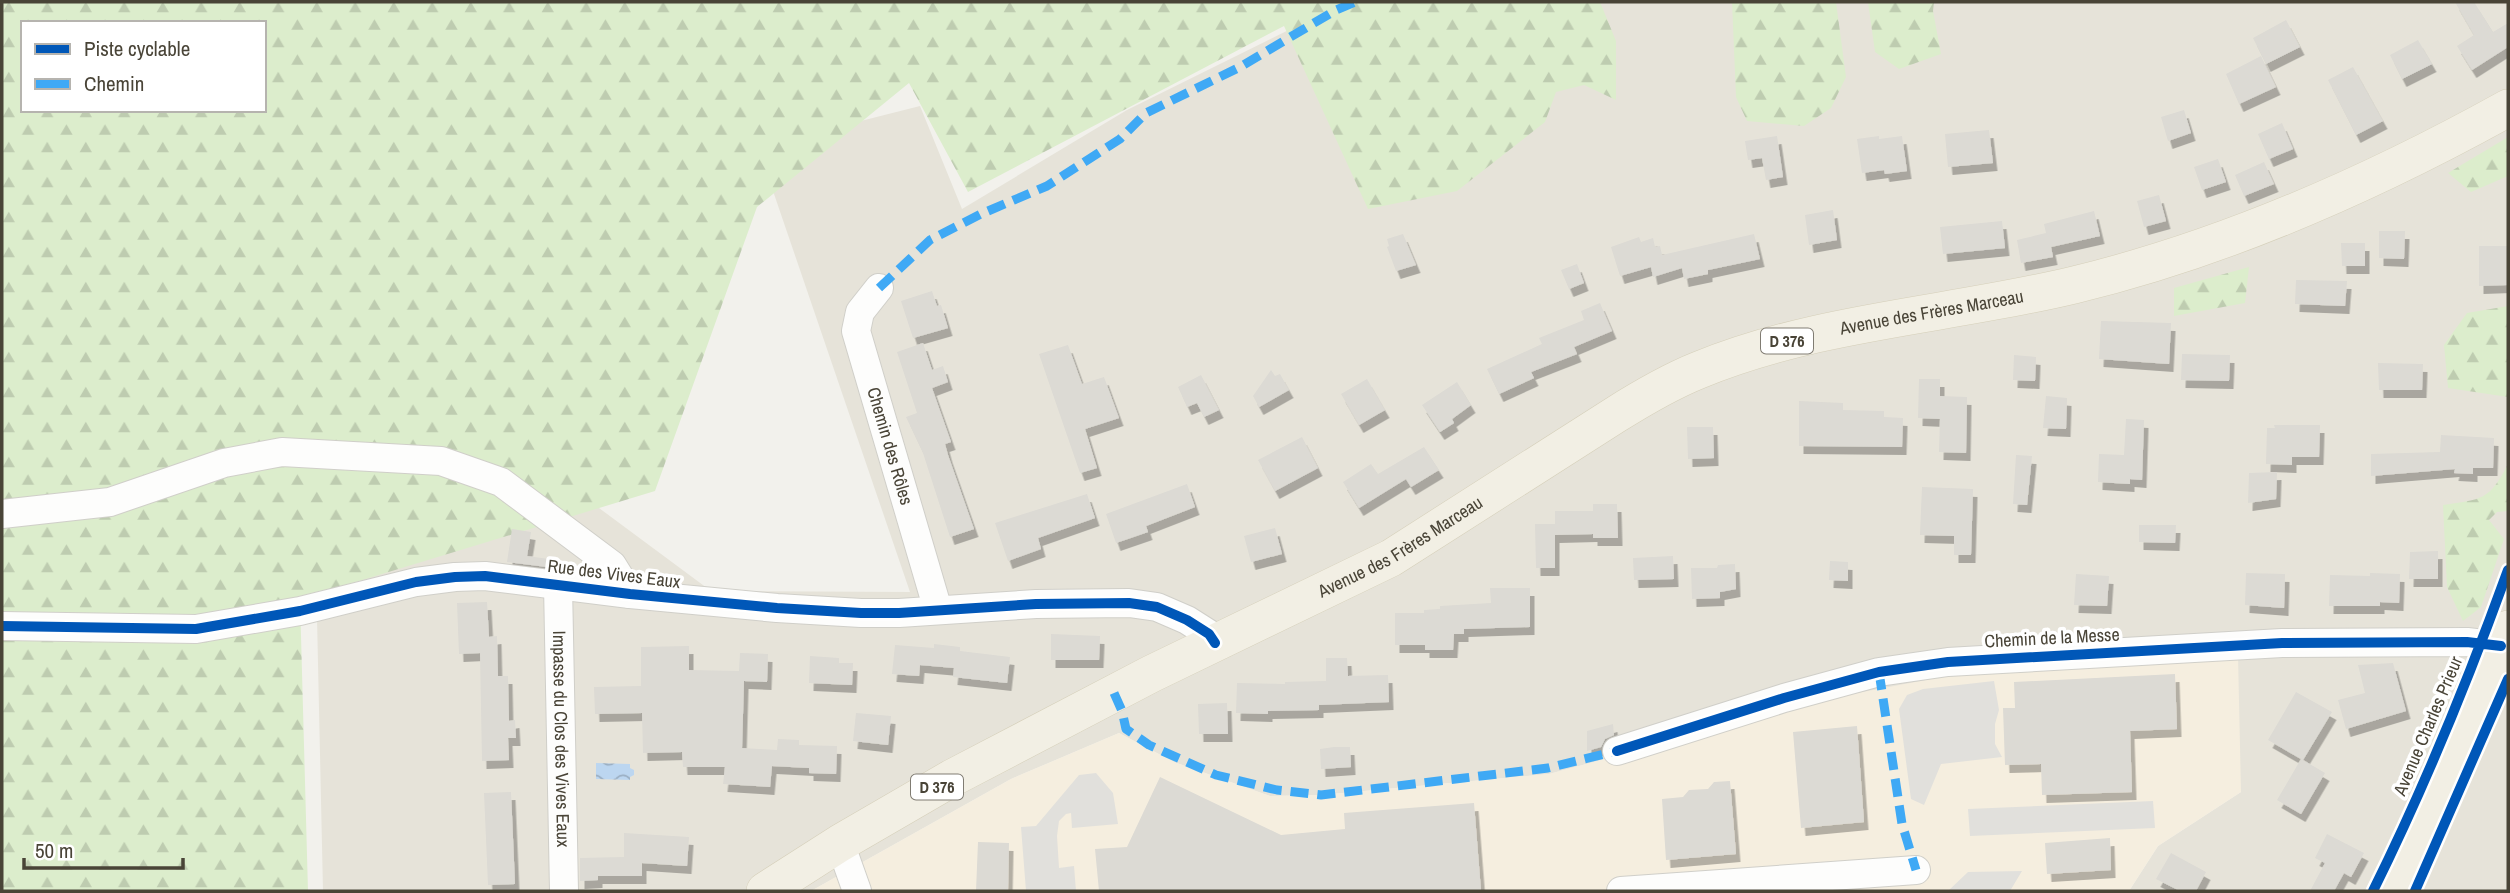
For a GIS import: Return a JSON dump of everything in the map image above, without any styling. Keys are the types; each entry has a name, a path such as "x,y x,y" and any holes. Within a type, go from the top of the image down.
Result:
{"main road":[{"name":"Avenue des Frères Marceau","path":"840,843 952,778 1114,693 1391,558 1626,408 1699,369 1752,350 1800,338 2018,298 2144,267 2198,250 2340,192 2508,108"},
{"name":"Avenue Charles Prieur","path":"2392,891 2438,794 2505,638"},
{"name":"D 376","path":"765,891 840,843"}],"street":[{"name":"Chemin des Rôles","path":"879,288 860,312 856,331 938,610"},
{"path":"2,514 110,502 224,463 282,452 441,461 501,481 612,565 630,594"},
{"name":"Rue des Vives Eaux","path":"2,626 197,629 300,611 377,591 455,577 485,576 630,594 849,612 899,613 1036,604 1129,603 1157,607 1187,620 1209,634 1215,643"},
{"name":"Impasse du Clos des Vives Eaux","path":"558,585 564,891"},
{"name":"Chemin de la Messe","path":"1617,751 1784,698 1880,672 1948,662 2282,643 2467,642 2505,638"},
{"path":"840,843 857,891"},
{"path":"1621,891 1916,870"}],"shaded area":[{"path":"1345,2 2508,2 2508,891 2129,891 2158,846 2241,792 1836,697 1549,774 1321,795 1270,796 1174,762 1119,733 1011,779 811,891 323,891 313,435 514,445 711,591 910,592 758,147 920,106 962,209 1127,110"},
{"path":"2238,655 2241,792 2158,846 2129,891 811,891 1011,779 1119,733 1174,762 1270,796 1321,795 1549,774 1836,697 1973,671"},
{"path":"1994,681 1999,710 1995,724 1995,744 2002,757 1941,764 1924,805 1911,799 1899,709 1907,695 1923,689"},
{"path":"1096,773 1113,793 1118,824 1072,828 1071,813 1066,814 1059,821 1057,836 1059,868 1074,866 1076,891 1026,891 1021,827 1036,826 1079,775"},
{"path":"2153,801 2155,828 1970,836 1968,809"},
{"path":"2022,871 2010,891 1948,891 1968,872"}],"green space":[{"path":"2,2 1600,2 1616,41 1616,100 1584,85 1556,92 1545,122 1457,191 1368,209 1284,26 968,192 909,83 757,207 655,491 300,599 308,891 2,891"},
{"path":"1732,2 1836,2 1846,77 1831,108 1804,126 1747,121 1736,97"},
{"path":"1868,2 1934,2 1933,11 1941,54 1899,69 1875,52"},
{"path":"2508,137 2508,176 2471,192 2448,173"},
{"path":"2249,267 2245,303 2174,316 2174,288"},
{"path":"2508,306 2508,397 2448,388 2444,345 2467,313"},
{"path":"2508,464 2508,511 2497,512 2489,520 2504,539 2481,607 2463,621 2447,587 2443,505 2483,496 2495,485"}],"water":[{"path":"596,763 630,764 634,775 630,780 596,779"}],"building":[{"path":"2455,2 2474,2 2493,32 2508,23 2508,47 2472,70 2457,46 2474,35"},
{"path":"2286,20 2300,47 2266,64 2253,38"},
{"path":"2418,40 2432,64 2402,79 2390,55"},
{"path":"2261,56 2276,87 2239,104 2226,74"},
{"path":"2353,67 2383,121 2356,135 2328,80"},
{"path":"2184,110 2191,133 2168,141 2161,117"},
{"path":"2282,123 2293,149 2269,159 2258,134"},
{"path":"1989,130 1993,163 1948,167 1945,134"},
{"path":"1777,136 1783,177 1766,180 1762,158 1748,160 1745,141"},
{"path":"1879,136 1879,139 1902,136 1907,171 1862,173 1857,139"},
{"path":"2218,159 2226,182 2202,190 2194,167"},
{"path":"2264,162 2274,184 2244,196 2235,175"},
{"path":"2159,195 2166,221 2144,227 2137,201"},
{"path":"1833,210 1837,240 1809,245 1805,215"},
{"path":"2094,211 2100,236 2051,247 2053,257 2021,263 2017,240 2046,233 2044,224"},
{"path":"2002,221 2005,248 1943,254 1940,227"},
{"path":"2379,231 2405,231 2404,259 2379,258"},
{"path":"1403,234 1416,265 1396,271 1387,247 1387,239"},
{"path":"1754,234 1760,259 1708,270 1708,274 1684,279 1682,268 1653,277 1651,267 1620,276 1611,247 1639,237 1641,242 1653,238 1655,247 1660,246 1662,255"},
{"path":"2341,243 2365,243 2365,266 2342,266"},
{"path":"2479,246 2508,246 2507,285 2479,286"},
{"path":"1577,264 1584,283 1569,289 1561,270"},
{"path":"2296,280 2347,281 2345,306 2295,304"},
{"path":"932,291 937,306 941,305 948,328 913,338 901,301"},
{"path":"1600,303 1612,331 1574,347 1577,354 1531,372 1534,378 1499,394 1487,369 1542,344 1539,338 1584,320 1581,311"},
{"path":"2101,321 2171,323 2169,364 2099,359"},
{"path":"923,343 932,370 943,366 948,382 932,388 951,442 945,444 948,455 974,529 950,537 923,453 906,417 917,413 897,352"},
{"path":"1068,345 1082,384 1104,377 1119,418 1085,429 1097,468 1080,473 1039,354"},
{"path":"2182,354 2230,355 2229,381 2181,380"},
{"path":"2014,355 2036,357 2035,381 2013,380"},
{"path":"2378,363 2423,364 2422,390 2379,390"},
{"path":"1271,370 1275,376 1280,374 1289,390 1259,407 1253,396"},
{"path":"1201,375 1219,410 1204,417 1197,403 1187,407 1178,387"},
{"path":"1367,379 1385,410 1359,425 1341,394"},
{"path":"1919,379 1940,379 1940,396 1967,397 1966,453 1939,452 1940,419 1918,418"},
{"path":"1457,382 1471,405 1452,419 1454,423 1440,432 1422,405"},
{"path":"2046,396 2067,398 2066,429 2043,428"},
{"path":"1799,401 1843,403 1843,410 1884,411 1884,417 1903,418 1902,447 1799,446"},
{"path":"2126,419 2144,420 2142,480 2130,479 2130,484 2098,482 2099,454 2124,455"},
{"path":"2274,425 2320,425 2319,457 2292,457 2292,465 2266,464 2267,428 2275,428"},
{"path":"1687,427 1713,427 1714,458 1688,459"},
{"path":"2441,435 2494,438 2493,468 2473,468 2473,474 2454,473 2455,469 2371,476 2371,454 2440,452"},
{"path":"1302,437 1318,468 1275,491 1258,460"},
{"path":"1424,447 1439,470 1411,487 1406,479 1359,508 1343,482 1371,464 1378,474"},
{"path":"2016,455 2032,456 2027,505 2013,504"},
{"path":"2277,472 2276,499 2248,503 2249,473"},
{"path":"1187,484 1195,507 1146,526 1148,532 1116,543 1106,514"},
{"path":"1922,487 1973,489 1971,555 1954,555 1954,536 1920,535"},
{"path":"1087,494 1095,518 1038,538 1041,549 1008,561 995,523"},
{"path":"1593,504 1617,504 1618,538 1593,538 1593,534 1555,535 1555,511 1593,511"},
{"path":"1535,524 1555,524 1555,568 1536,568"},
{"path":"2139,525 2176,525 2175,543 2139,542"},
{"path":"1275,528 1282,554 1251,562 1244,536"},
{"path":"512,529 531,532 527,556 556,560 555,568 507,562"},
{"path":"2438,551 2438,579 2409,579 2410,552"},
{"path":"1673,556 1674,579 1634,580 1633,558"},
{"path":"1830,561 1848,562 1848,581 1829,580"},
{"path":"1735,564 1736,589 1720,592 1720,598 1692,599 1691,568 1717,568 1718,565"},
{"path":"2246,573 2285,574 2284,608 2245,605"},
{"path":"2370,573 2400,574 2399,603 2380,602 2380,606 2329,606 2330,575 2370,576"},
{"path":"2076,574 2109,576 2107,606 2074,605"},
{"path":"1490,588 1530,588 1530,627 1464,629 1464,634 1454,634 1453,650 1425,650 1425,645 1395,645 1395,613 1424,613 1424,610 1440,609 1440,606 1491,603"},
{"path":"487,602 489,637 497,636 498,676 508,676 509,721 515,720 516,738 508,738 509,760 482,761 480,653 459,654 457,603"},
{"path":"1051,634 1100,636 1099,660 1051,660"},
{"path":"934,644 960,647 960,651 1010,657 1007,683 953,677 954,668 920,665 919,676 892,674 895,645 934,648"},
{"path":"689,646 689,670 739,671 740,653 768,654 767,682 744,681 742,748 777,750 778,739 799,740 799,745 837,746 836,774 809,773 809,768 772,766 770,787 723,784 725,767 683,767 682,752 643,753 642,713 595,714 594,687 641,686 641,647"},
{"path":"810,656 839,658 839,663 853,663 852,685 809,683"},
{"path":"1326,658 1347,658 1348,676 1388,675 1389,702 1319,705 1319,710 1268,711 1268,714 1236,713 1237,683 1326,681"},
{"path":"2393,663 2406,711 2346,729 2338,700 2365,693 2358,665"},
{"path":"2175,674 2177,729 2130,731 2132,792 2042,795 2041,764 2005,765 2003,708 2015,708 2014,682"},
{"path":"2296,692 2332,712 2303,760 2325,773 2301,814 2277,800 2301,759 2268,740"},
{"path":"1227,703 1228,734 1199,734 1198,704"},
{"path":"856,713 891,716 888,745 853,741"},
{"path":"1613,724 1614,735 1605,739 1601,747 1587,751 1587,731"},
{"path":"1857,726 1864,822 1801,828 1793,732"},
{"path":"1350,747 1351,767 1321,769 1320,749"},
{"path":"1160,777 1281,835 1345,829 1344,813 1474,803 1481,891 1099,891 1095,849 1127,847"},
{"path":"1730,781 1736,854 1666,860 1662,799 1683,797 1689,790 1708,789 1714,782"},
{"path":"511,792 515,884 488,885 484,793"},
{"path":"624,833 689,837 687,866 642,863 642,876 598,876 598,880 580,881 580,858 624,857"},
{"path":"2327,834 2364,853 2351,877 2344,873 2334,891 2310,891 2325,863 2315,858"},
{"path":"2110,838 2111,870 2047,874 2045,843"},
{"path":"978,842 1009,843 1008,891 976,891"},
{"path":"2171,853 2206,872 2196,891 2180,891 2156,879"}],"marked path":[{"path":"879,288 930,240 981,214 1047,186 1120,139 1146,113 1240,67 1336,10 1355,2"},
{"path":"1879,672 1902,824 1916,870"},
{"path":"1114,693 1126,729 1149,745 1216,775 1277,790 1321,795 1548,768 1617,751"}],"cycle path":[{"path":"2373,891 2445,732 2508,570"},
{"path":"2,626 196,629 300,611 416,582 485,576 630,594 861,613 1036,604 1129,603 1157,607 1187,620 1209,634 1215,643"},
{"path":"1617,751 1784,698 1879,672 1948,662 2282,643 2467,642 2501,646"},
{"path":"2415,891 2508,679"}]}
